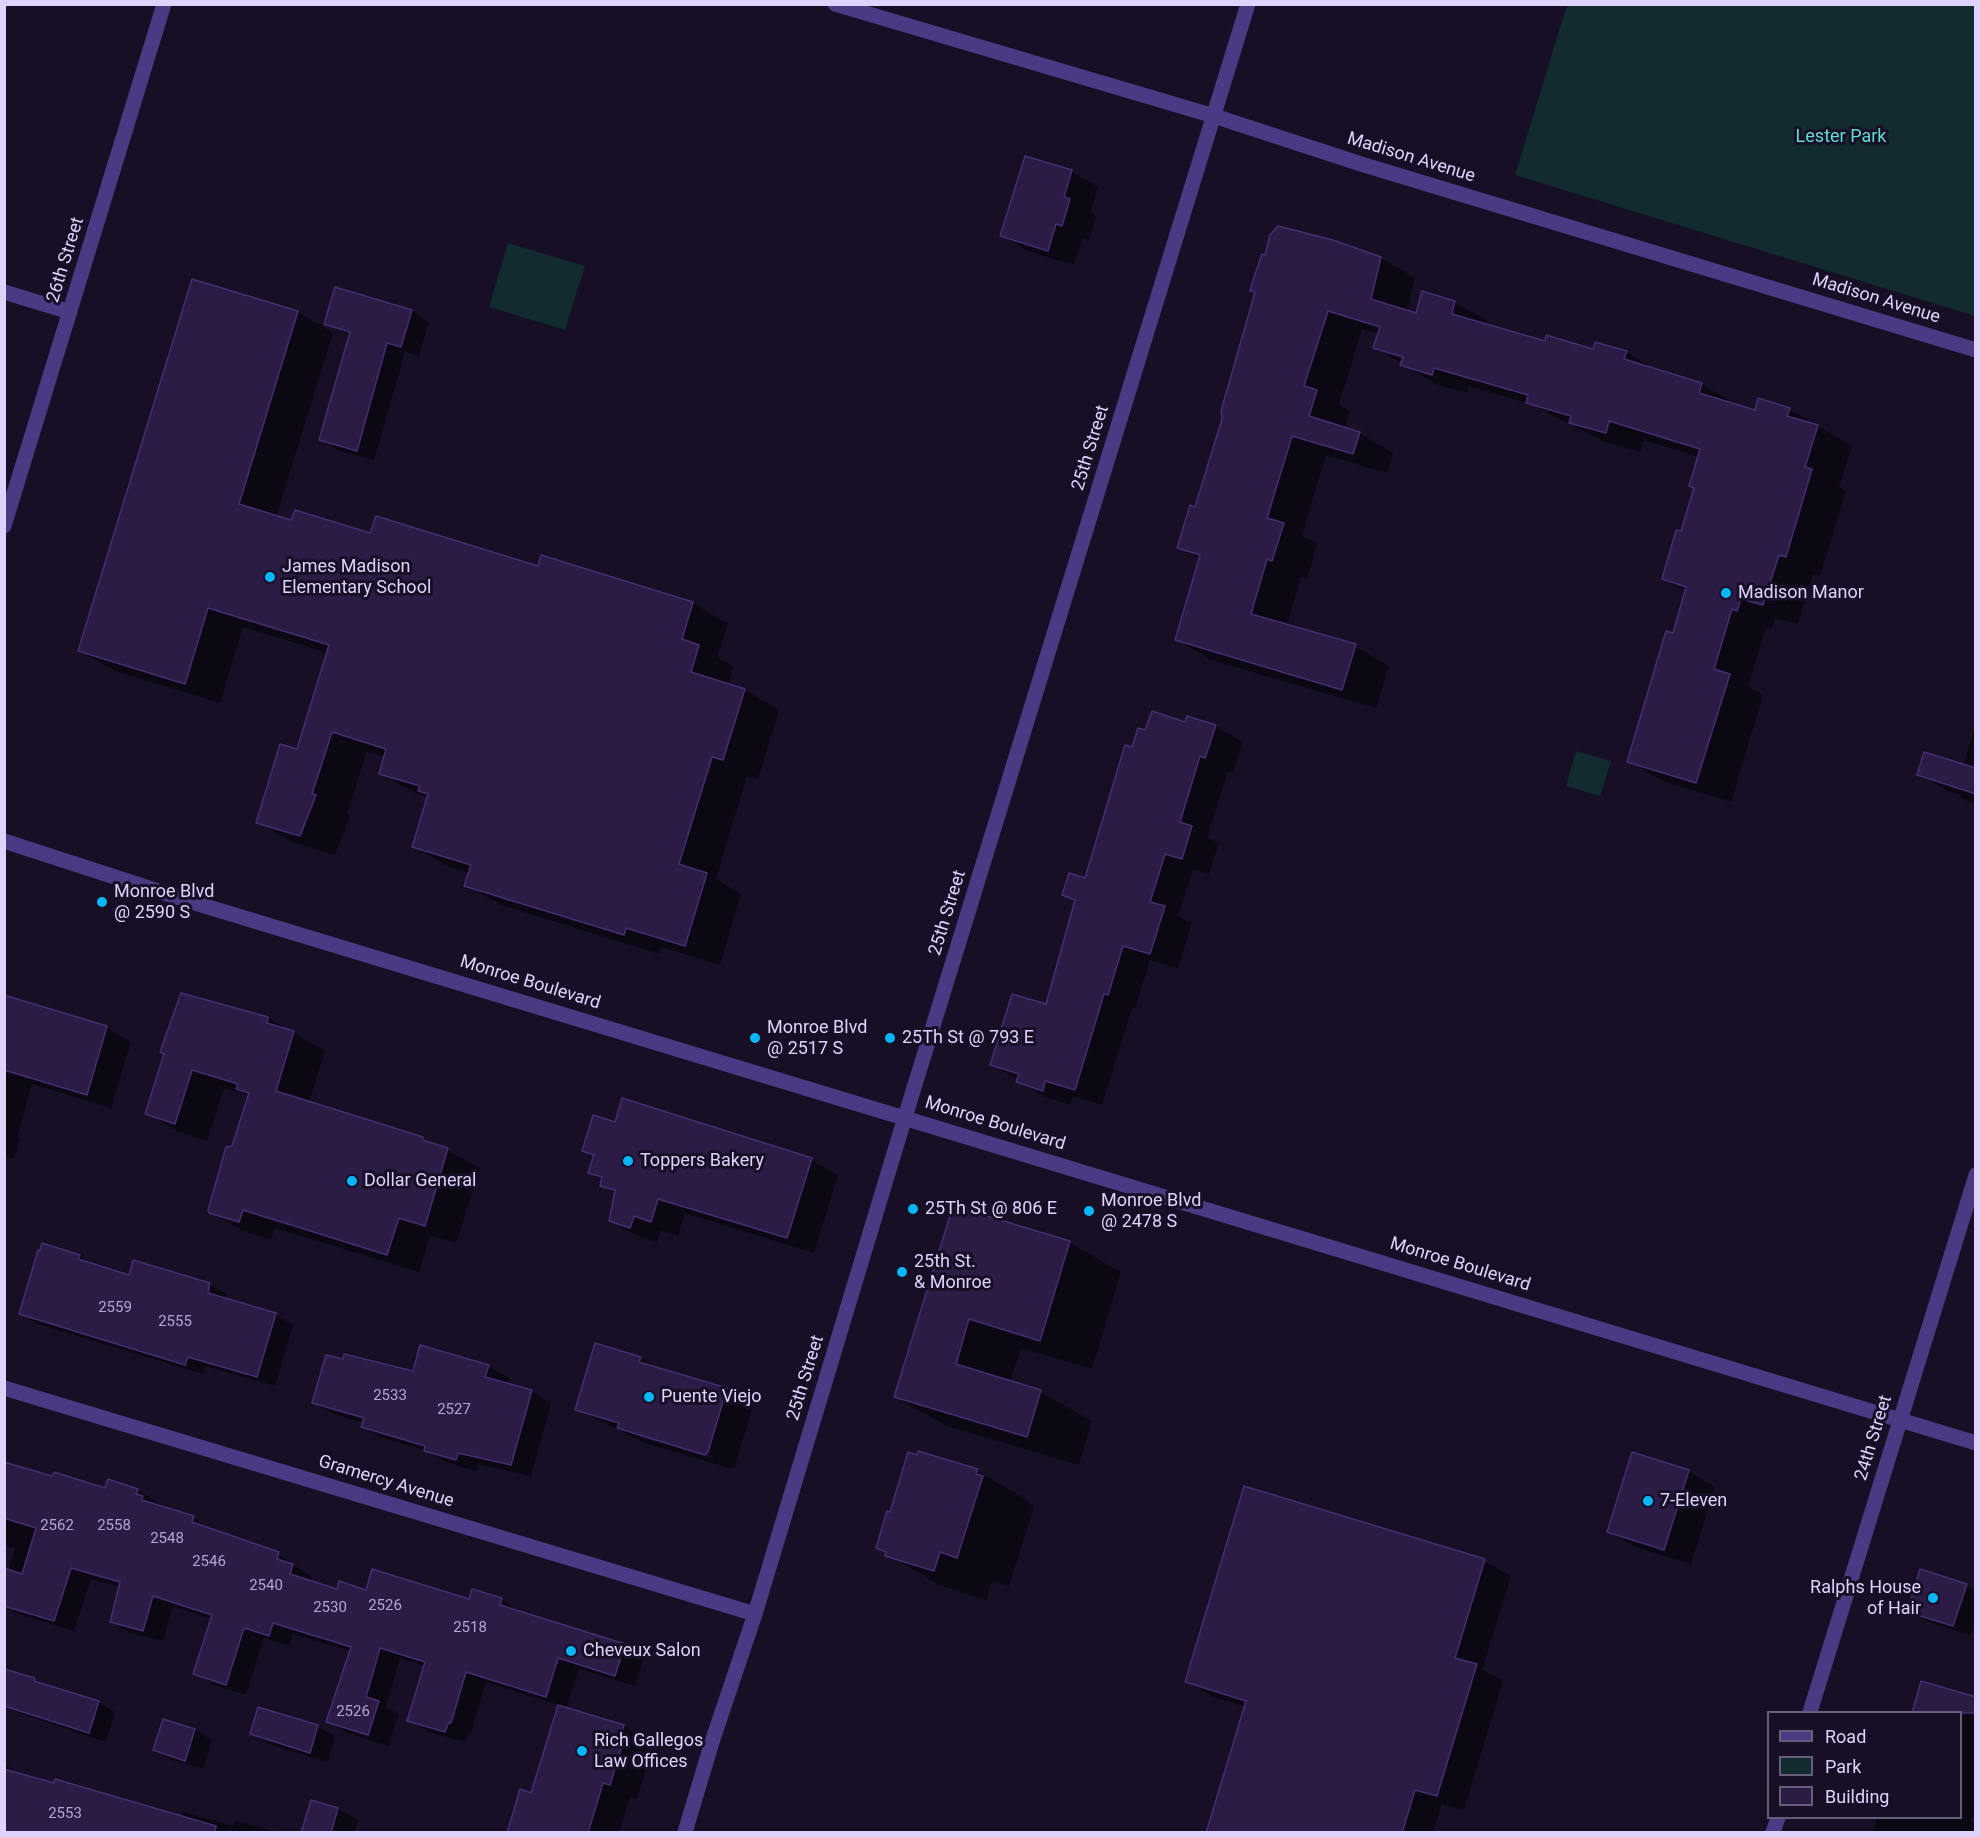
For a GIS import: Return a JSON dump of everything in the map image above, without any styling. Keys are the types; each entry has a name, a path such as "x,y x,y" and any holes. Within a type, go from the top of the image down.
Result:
{"street":[{"name":"26th Street","path":"4,526 164,4"},
{"name":"Madison Avenue","path":"835,4 1214,116 1361,164 1976,350"},
{"name":"25th Street","path":"685,1833 712,1742 755,1614 905,1117 1248,4"},
{"path":"4,292 70,312"},
{"name":"Monroe Boulevard","path":"4,841 195,903 1976,1443"},
{"name":"24th Street","path":"1811,1711 1976,1175"},
{"name":"Gramercy Avenue","path":"4,1388 755,1614"}],"green space":[{"name":"Lester Park","path":"1567,5 1975,5 1975,316 1515,175"},
{"path":"508,243 585,266 565,330 489,307"},
{"path":"1576,751 1611,761 1600,796 1566,786"}],"building":[{"path":"1025,156 1072,170 1064,197 1070,199 1062,226 1056,224 1048,251 1000,236"},
{"path":"1278,226 1333,240 1381,257 1371,299 1416,313 1422,291 1455,301 1452,314 1545,341 1546,335 1593,349 1595,342 1627,351 1624,359 1702,383 1699,393 1755,410 1758,398 1790,408 1787,416 1818,425 1805,467 1812,469 1786,557 1779,555 1763,605 1741,599 1737,611 1732,609 1714,669 1730,674 1696,783 1627,762 1666,631 1673,633 1686,587 1662,579 1676,530 1681,531 1694,488 1689,486 1700,449 1609,421 1606,433 1569,423 1571,416 1526,403 1528,395 1434,368 1432,375 1400,365 1403,357 1373,348 1380,327 1328,311 1304,386 1317,390 1309,416 1360,432 1353,454 1292,436 1267,518 1284,523 1272,561 1267,559 1251,614 1356,644 1342,690 1175,640 1200,555 1177,548 1190,505 1195,507 1222,419 1221,411 1255,292 1250,291 1254,277 1262,254 1265,255 1270,235"},
{"path":"192,279 298,311 239,504 291,520 295,510 370,533 376,516 538,566 541,555 693,602 682,639 699,645 691,672 745,689 723,760 712,757 679,864 707,873 685,946 626,928 624,935 464,886 471,865 412,847 428,794 418,791 420,786 379,774 386,749 332,732 312,794 316,795 300,836 256,823 280,744 297,749 329,645 208,608 185,684 78,651"},
{"path":"335,287 412,310 401,347 387,343 357,451 319,440 350,332 324,324"},
{"path":"1152,711 1185,722 1187,716 1216,725 1205,758 1200,756 1180,822 1192,826 1182,859 1165,854 1150,902 1165,906 1150,954 1123,946 1108,995 1104,994 1075,1090 1045,1081 1043,1091 1016,1082 1019,1074 990,1065 1012,994 1046,1004 1075,900 1062,895 1069,873 1085,878 1125,745 1132,747 1138,728 1145,730"},
{"path":"1924,752 1976,768 1976,794 1917,775"},
{"path":"181,993 268,1017 267,1023 294,1031 276,1091 423,1137 423,1140 448,1148 425,1226 399,1218 387,1255 243,1210 239,1222 209,1213 226,1147 232,1146 249,1093 236,1089 238,1084 192,1070 175,1124 145,1114 164,1054 160,1052"},
{"path":"4,995 107,1026 87,1095 4,1070"},
{"path":"622,1098 812,1158 787,1238 658,1199 651,1222 634,1216 630,1228 609,1221 615,1190 600,1186 602,1177 588,1173 594,1155 582,1151 593,1115 615,1122"},
{"path":"953,1206 1070,1241 1040,1341 969,1319 956,1364 1041,1390 1027,1437 894,1397"},
{"path":"42,1243 80,1255 78,1259 129,1275 133,1260 210,1283 208,1293 276,1313 257,1377 188,1357 185,1365 19,1314"},
{"path":"595,1343 641,1357 639,1362 727,1388 708,1452 705,1455 617,1428 619,1423 575,1410"},
{"path":"420,1345 489,1365 485,1377 532,1390 511,1465 458,1453 456,1460 424,1451 425,1446 361,1427 364,1418 312,1403 326,1355 343,1359 344,1354 413,1371"},
{"path":"918,1451 978,1469 976,1474 983,1476 957,1558 940,1552 934,1571 885,1556 886,1552 876,1548 887,1511 890,1512 908,1452 917,1455"},
{"name":"7-Eleven","path":"1632,1452 1689,1470 1664,1550 1607,1532"},
{"path":"4,1462 52,1476 54,1472 105,1488 108,1479 138,1489 136,1494 143,1496 142,1500 194,1516 192,1522 279,1552 277,1559 293,1564 290,1574 337,1589 339,1581 366,1590 372,1569 469,1599 472,1589 502,1598 500,1605 625,1644 615,1676 558,1658 546,1697 466,1672 451,1723 449,1722 445,1732 407,1721 425,1662 380,1648 366,1697 379,1701 368,1735 326,1722 351,1647 273,1623 269,1636 244,1628 226,1685 193,1674 212,1615 153,1596 143,1631 110,1622 120,1582 71,1568 54,1621 4,1606 4,1568 22,1574 36,1528 4,1518"},
{"path":"1244,1486 1485,1559 1455,1658 1477,1664 1437,1796 1415,1790 1402,1833 1206,1833 1246,1701 1185,1682"},
{"name":"Ralphs House of Hair","path":"1920,1569 1967,1584 1953,1626 1907,1612"},
{"path":"4,1669 99,1701 89,1733 4,1706"},
{"path":"1921,1681 1976,1697 1976,1713 1913,1711"},
{"path":"558,1705 624,1725 620,1738 624,1739 610,1785 603,1783 588,1833 507,1833 520,1789 531,1793"},
{"path":"258,1707 318,1725 310,1753 250,1734"},
{"path":"163,1719 195,1729 185,1761 153,1750"},
{"path":"4,1769 54,1783 55,1779 216,1826 215,1833 4,1833"},
{"path":"311,1800 338,1808 331,1833 301,1833"}],"place":[{"name":"James Madison Elementary School","path":"270,577"},
{"name":"Madison Manor","path":"1726,593"},
{"name":"Monroe Blvd @ 2590 S","path":"102,902"},
{"name":"Monroe Blvd @ 2517 S","path":"755,1038"},
{"name":"25Th St @ 793 E","path":"890,1038"},
{"name":"Toppers Bakery","path":"628,1161"},
{"name":"Dollar General","path":"352,1181"},
{"name":"25Th St @ 806 E","path":"913,1209"},
{"name":"Monroe Blvd @ 2478 S","path":"1089,1211"},
{"name":"25th St. & Monroe","path":"902,1272"},
{"name":"Puente Viejo","path":"649,1397"},
{"name":"7-Eleven","path":"1648,1501"},
{"name":"Ralphs House of Hair","path":"1933,1598"},
{"name":"Cheveux Salon","path":"571,1651"},
{"name":"Rich Gallegos Law Offices","path":"582,1751"}]}
